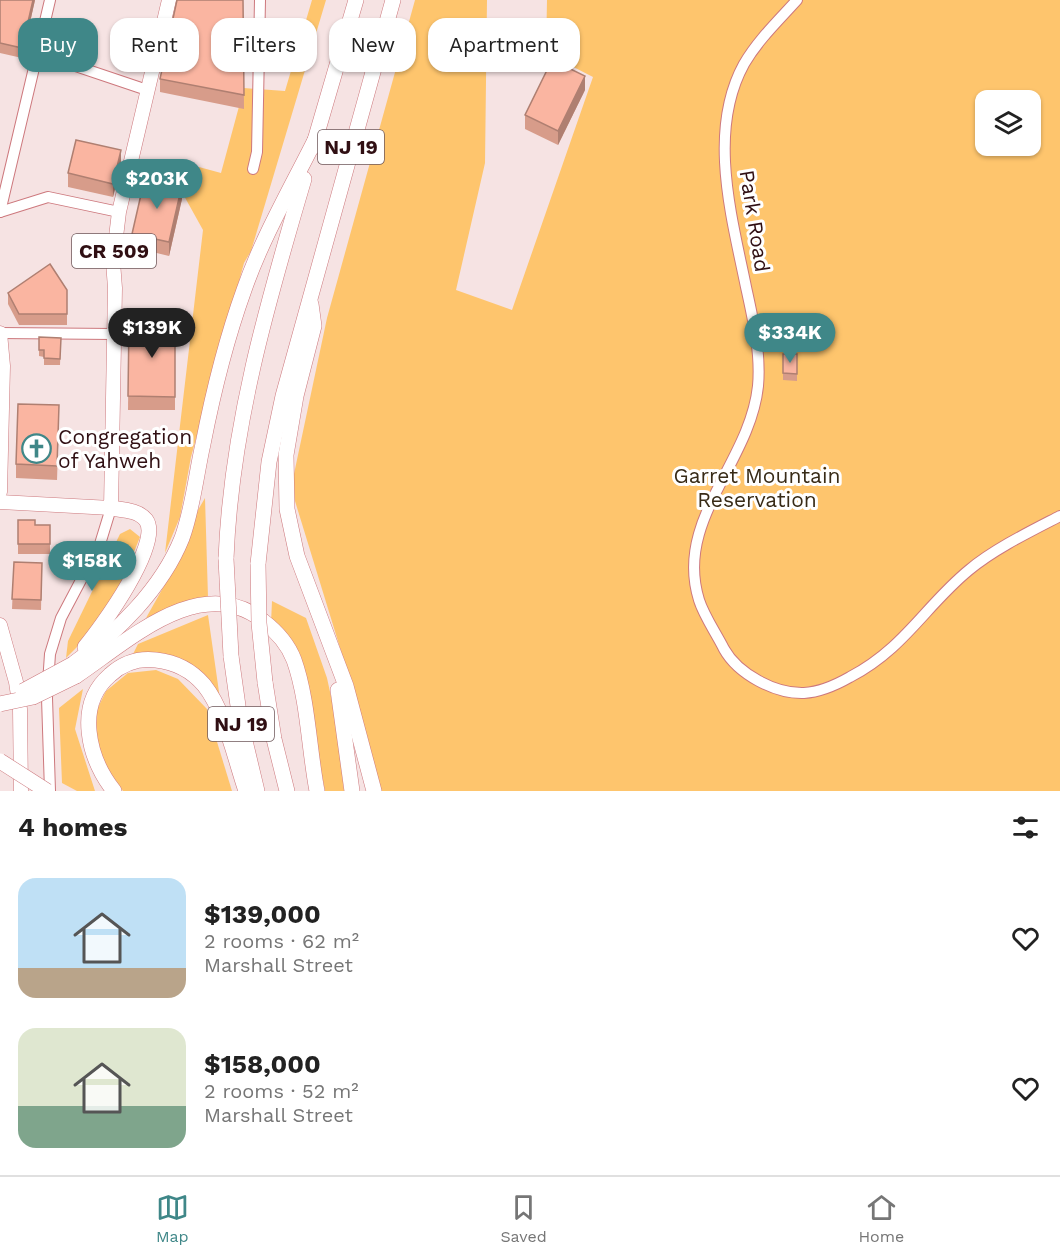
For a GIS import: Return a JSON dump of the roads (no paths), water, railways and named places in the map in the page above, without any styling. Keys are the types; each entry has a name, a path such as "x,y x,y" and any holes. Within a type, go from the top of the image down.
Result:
{"highway":[{"name":"NJ 19","path":"257,791 240,720 231,656 226,559 231,484 246,388 263,321 356,0"},
{"name":"NJ 19","path":"287,791 274,739 259,623 258,564 269,462 283,396 310,294 393,0"},
{"path":"0,704 33,697 74,667 139,604 159,579 175,553 189,515 207,423 243,292 256,259 316,138"},
{"path":"310,294 314,326 288,437 286,492 292,541 352,708 374,791"},
{"path":"74,667 114,607 148,540 149,525 141,515 111,508"},
{"path":"0,698 74,667 176,611 214,603 227,604 250,612 278,634 294,661 317,791"},
{"path":"318,612 338,688 352,791"},
{"path":"114,791 93,751 89,731 89,711 96,693 107,677 123,665 142,660 172,663 190,673 204,685 220,714 246,791"},
{"path":"0,762 48,791"}],"main road":[{"name":"CR 509","path":"111,508 113,262 119,212 169,0"},
{"path":"0,333 3,366 0,492"},
{"path":"0,502 97,505 111,508"},
{"path":"0,625 6,665 20,709 21,791"}],"street":[{"path":"46,18 50,0"},
{"path":"253,169 257,152 260,0"},
{"name":"Park Road","path":"797,0 759,42 743,67 727,118 725,155 734,225 759,362 758,386 745,437 706,510 696,539 692,564 699,601 728,656 761,682 781,690 802,693 821,690 859,672 903,640 970,569 1060,516"},
{"path":"33,72 0,212 50,197 119,212"},
{"path":"93,72 147,90"},
{"path":"0,333 114,334"},
{"path":"48,791 47,698 50,654 61,618 100,544 111,508"}],"place":[{"name":"Congregation of Yahweh","path":"37,448"}],"park label":[{"name":"Garret Mountain Reservation","path":"757,487"}]}
